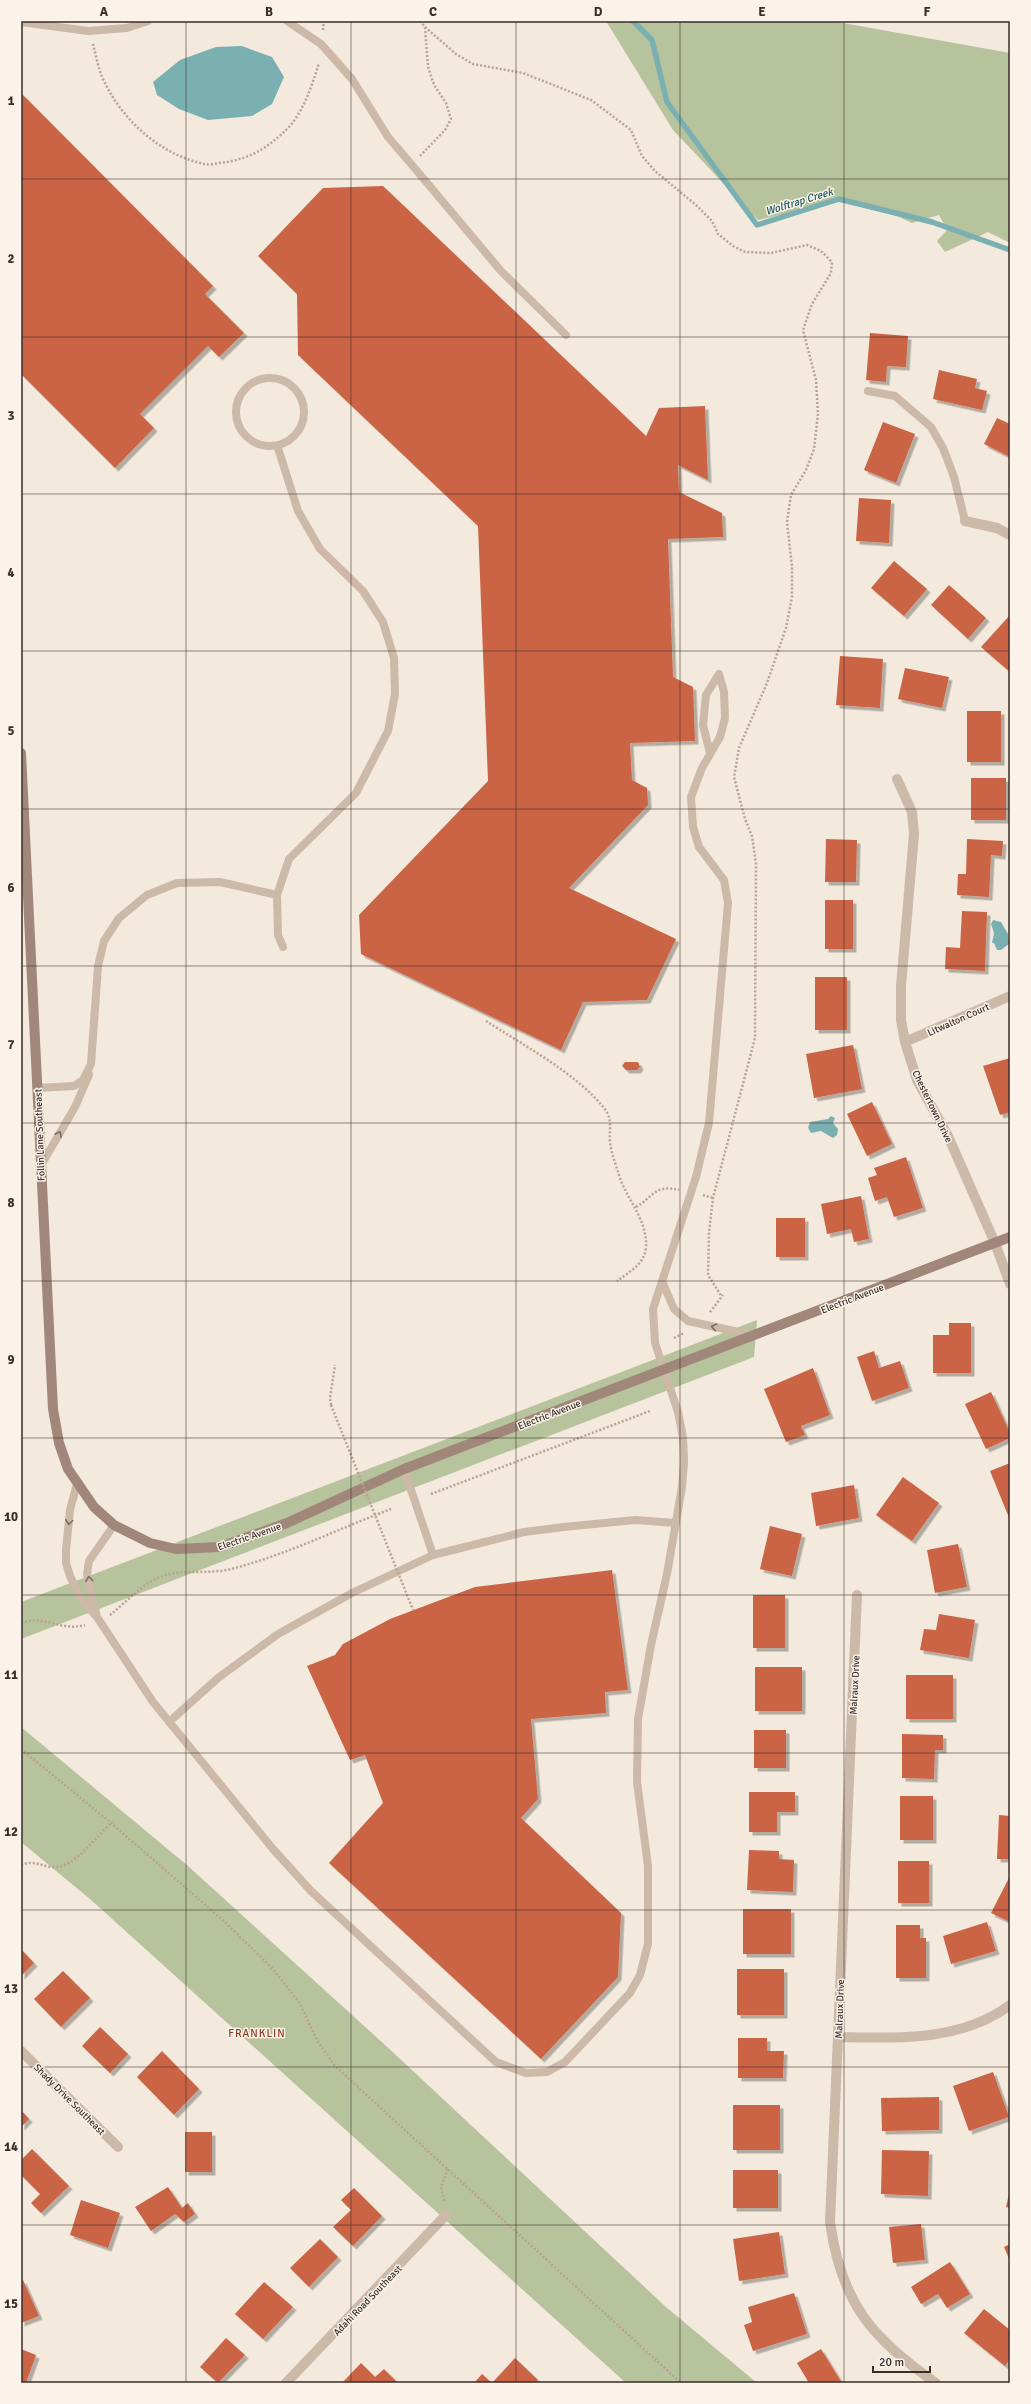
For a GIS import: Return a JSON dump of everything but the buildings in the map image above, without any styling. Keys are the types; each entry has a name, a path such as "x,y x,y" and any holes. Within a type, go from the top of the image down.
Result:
{"street":[{"path":"965,521 997,528 1010,535"},
{"name":"Follin Lane Southeast","path":"21,753 40,1168 53,1409 59,1443 68,1469 94,1507"},
{"name":"Chestertown Drive","path":"898,779 912,812 914,834 901,986 901,1020 905,1042 918,1080 948,1136 995,1243 1010,1284"},
{"name":"Litwalton Court","path":"905,1042 1010,996"},
{"name":"Electric Avenue","path":"94,1507 114,1525 150,1543 176,1549 220,1547 287,1523 404,1469 1010,1237"},
{"name":"Malraux Drive","path":"858,1595 829,2200 834,2254 854,2302 870,2327 886,2344 909,2364 936,2383"},
{"path":"838,2037 905,2038 944,2033 978,2023 1010,2005"},
{"name":"Shady Drive Southeast","path":"21,2051 118,2147"},
{"name":"Adahi Road Southeast","path":"286,2383 446,2215"}],"lane":[{"path":"21,22 88,31 108,25 127,28 148,21"},
{"path":"287,21 321,44 352,79 388,136 501,271 566,335"},
{"path":"276,378 288,383 298,392 303,404 303,418 298,430 289,440 277,445 264,445 251,440 242,431 236,419 236,406 241,393 250,384 262,379 276,378"},
{"path":"868,391 895,396 931,427 943,448 954,476 965,521"},
{"path":"277,445 298,511 320,550 363,591 383,622 394,658 395,694 388,730 356,793 289,859 277,895 278,935 283,947"},
{"path":"77,1484 70,1516 66,1563 81,1598 97,1617 126,1663 169,1722 260,1833 311,1891 496,2062 526,2073 547,2072 565,2062 630,1992 640,1974 648,1944 648,1866 638,1782 638,1719 682,1487 683,1437 676,1402 655,1343 652,1325 653,1309 692,1193 709,1123 728,903 724,880 699,847 692,827 691,797 710,753 720,737 725,718 724,692 719,674 706,695 703,726 710,753"},
{"path":"40,1168 89,1080 98,966 104,941 120,918 147,894 177,884 220,882 277,895"},
{"path":"37,1088 74,1086 83,1080 91,1064"},
{"path":"662,1281 674,1309 688,1321 752,1335"},
{"path":"404,1469 433,1555"},
{"path":"169,1722 218,1678 278,1634 352,1593 433,1555 524,1532 634,1520 676,1523"},
{"path":"97,1617 87,1574 89,1561 114,1525"}],"path":[{"path":"88,31 103,78 123,112 140,131 169,152 205,165 239,161 262,150 289,127 309,95 320,63 324,21"},
{"path":"420,21 456,54 473,64 523,73 591,100 631,130 642,156 654,171 696,205 712,221 718,234 732,246 745,252 771,253 807,245 821,251 832,262 831,273 812,304 803,330 816,380 818,414 814,449 806,470 791,495 787,522 792,567 792,597 786,628 767,684 740,748 734,777 745,819 752,836 756,864 755,1038 713,1198 708,1245 708,1275 723,1296 706,1317"},
{"path":"412,165 445,130 451,118 446,103 434,85 428,67 425,27"},
{"path":"486,1021 560,1069 603,1106 608,1114 612,1128 610,1142 618,1174 636,1207 644,1234 646,1248 643,1258 637,1267 616,1281"},
{"path":"636,1207 656,1190 671,1188 713,1198"},
{"path":"334,1365 330,1398 331,1406 413,1610"},
{"path":"431,1494 650,1411"},
{"path":"109,1616 147,1583 169,1574 209,1573 231,1569 309,1542 391,1509"},
{"path":"21,1623 36,1618 70,1628 89,1624"},
{"path":"21,1749 111,1822 225,1922 272,1968 299,2002 318,2042 335,2066 681,2383"},
{"path":"21,1865 35,1862 57,1867 66,1865 77,1857 111,1822"},
{"path":"446,2215 441,2186 448,2169"}],"green space":[{"path":"606,21 832,21 1010,53 1010,243 988,232 945,252 937,241 947,230 939,215 912,223 882,209 839,202 758,220 673,130"},
{"path":"757,1320 754,1357 21,1639 21,1602"},
{"path":"21,1727 188,1866 384,2044 666,2307 757,2383 626,2383 90,1899 21,1842"}],"water":[{"path":"242,46 272,57 284,77 272,104 252,116 208,120 179,109 157,95 153,82 180,60 216,47"},
{"path":"993,920 1001,922 1008,934 1009,944 1001,950 997,950 994,943 992,943 994,933 991,924"},
{"path":"831,1116 835,1118 833,1123 838,1129 837,1135 833,1138 821,1131 811,1133 808,1128 810,1122 828,1119"}],"waterway":[{"name":"Wolftrap Creek","path":"633,21 652,40 667,102 757,225 839,199 932,222 1010,250"}],"district":[{"name":"FRANKLIN","path":"257,2033"}]}
